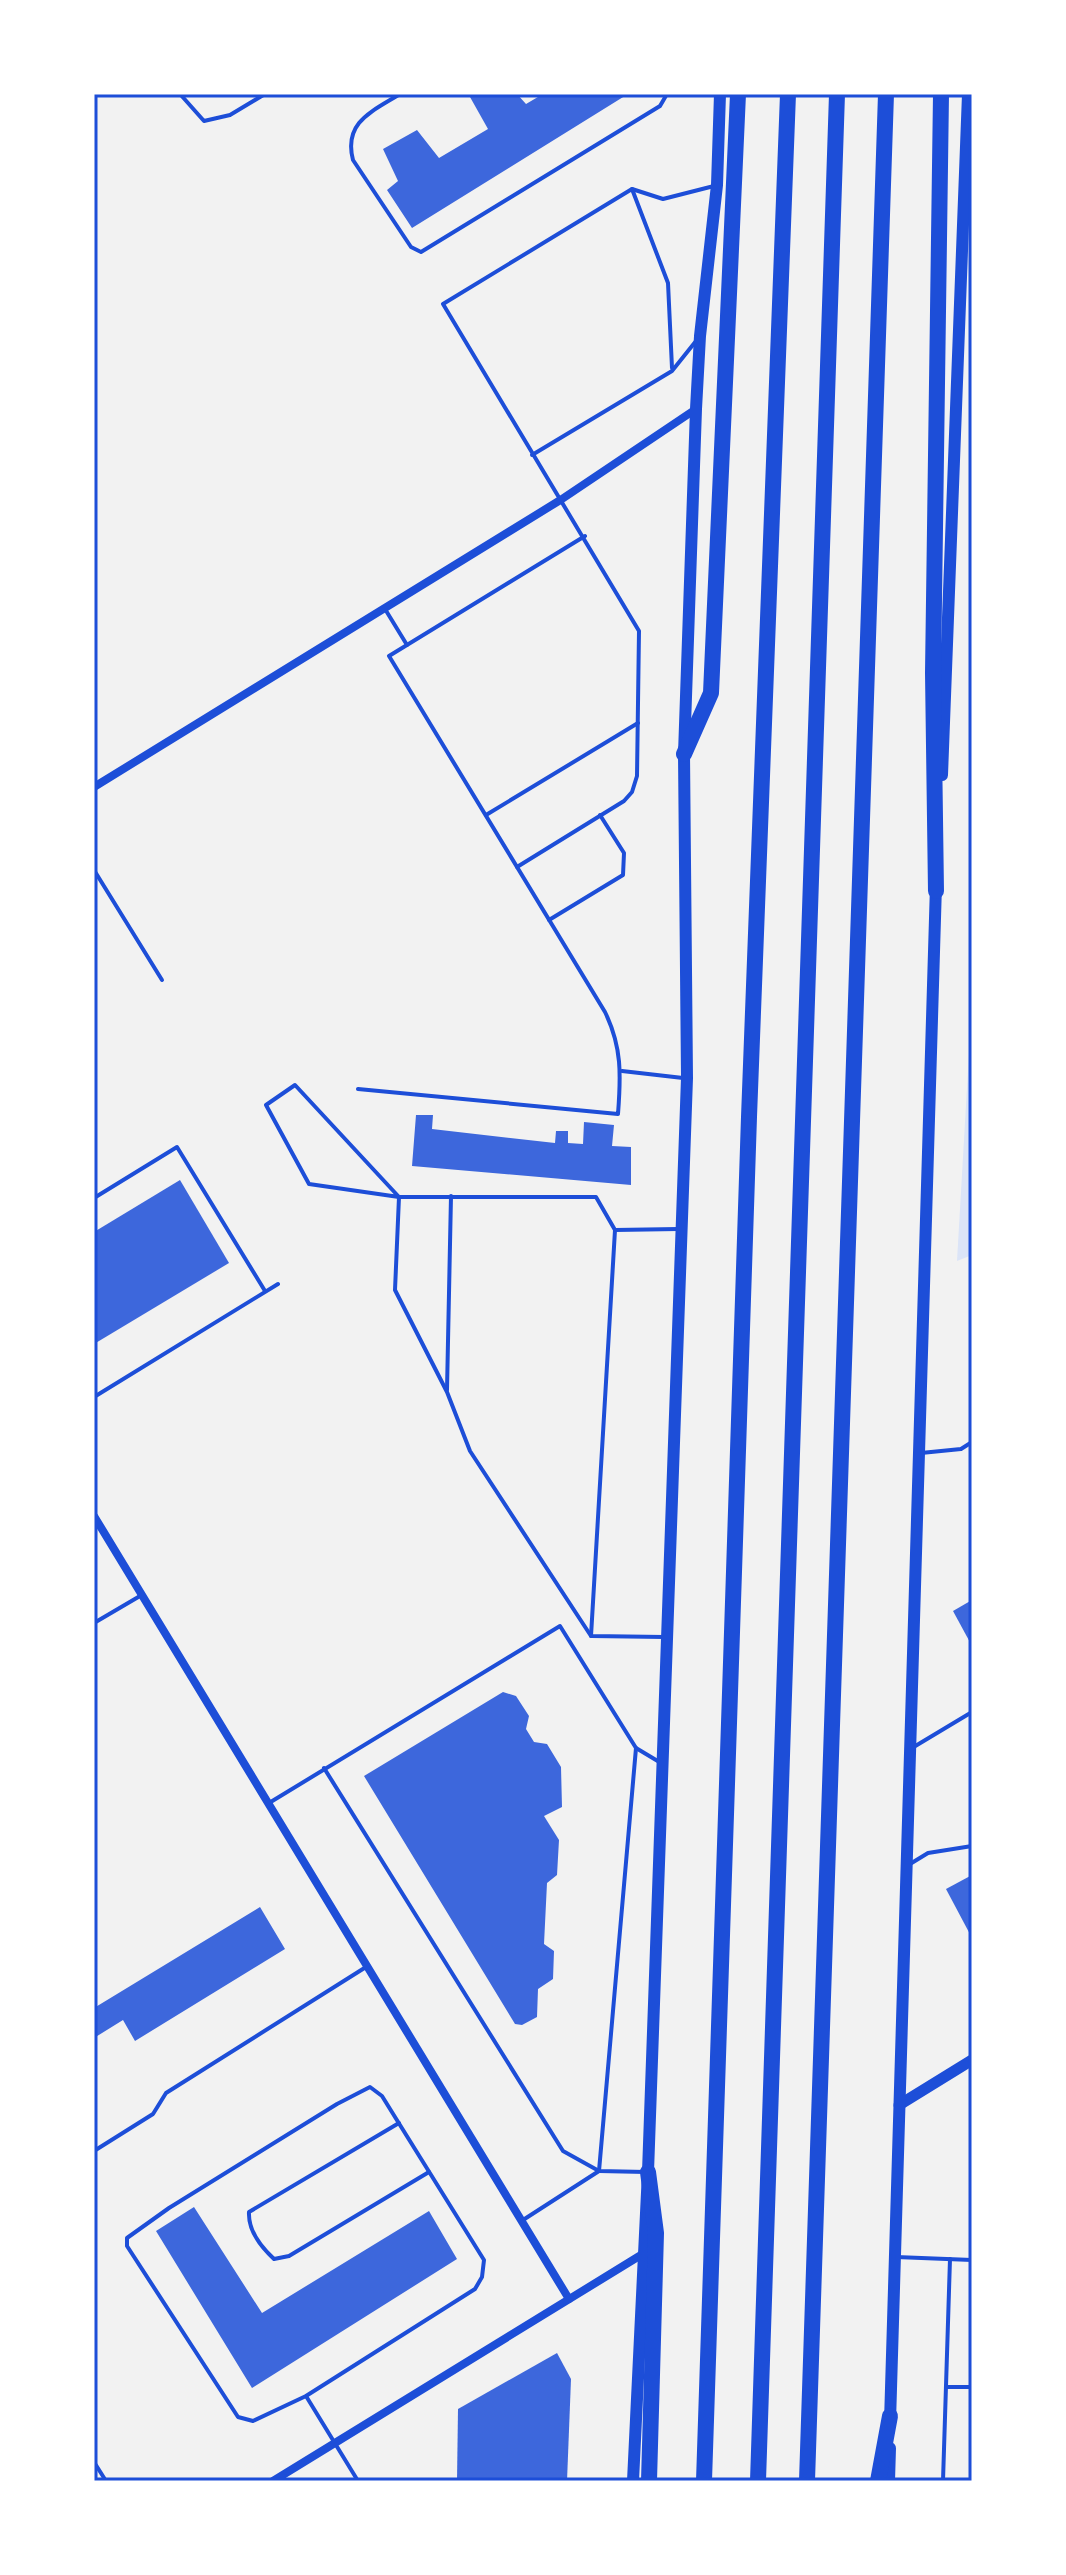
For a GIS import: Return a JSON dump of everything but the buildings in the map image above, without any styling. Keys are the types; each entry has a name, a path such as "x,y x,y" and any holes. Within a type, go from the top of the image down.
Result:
{"highway":[{"path":"684,754 711,693 738,94"},
{"path":"704,2481 748,1149 788,94"},
{"path":"758,2481 837,94"},
{"path":"807,2481 886,94"},
{"path":"936,891 933,673 941,94"},
{"path":"648,2172 656,2233 649,2481"},
{"path":"878,2481 890,2416"}],"main road":[{"path":"633,2481 641,2255 648,2172 687,1078 684,754 696,409 700,336 717,185 720,94"},
{"path":"889,2481 893,2257 936,891 956,455 968,94"}],"street":[{"path":"94,787 562,499 696,409"},
{"path":"94,1516 569,2299"},
{"path":"899,2105 972,2060"},
{"path":"273,2481 641,2255"}],"lane":[{"path":"180,94 204,121 230,115 265,94"},
{"path":"400,94 357,121 349,143 353,160 411,247 421,252 660,106 667,94"},
{"path":"517,867 632,792 637,776 639,631 585,536 532,455 443,304 632,189 663,199 717,185"},
{"path":"632,189 668,283 672,371"},
{"path":"532,455 672,371 700,336"},
{"path":"358,1089 618,1114 622,1071 614,1031 389,656 585,536"},
{"path":"385,609 407,645"},
{"path":"486,815 638,723"},
{"path":"549,920 623,875 624,853 600,815"},
{"path":"94,870 162,980"},
{"path":"622,1071 687,1078"},
{"path":"591,1636 470,1451 447,1392 395,1290 399,1197 295,1085 266,1105 309,1184 399,1197 596,1197 615,1230 591,1636"},
{"path":"94,1198 177,1147 265,1291"},
{"path":"447,1392 451,1196"},
{"path":"615,1230 680,1229"},
{"path":"94,1397 278,1284"},
{"path":"918,1453 961,1449 972,1442"},
{"path":"94,1623 142,1595"},
{"path":"269,1803 560,1626 636,1748 663,1764"},
{"path":"591,1636 667,1637"},
{"path":"909,1750 972,1712"},
{"path":"599,2171 636,1748"},
{"path":"324,1768 563,2151 599,2171 648,2172"},
{"path":"906,1866 928,1853 972,1846"},
{"path":"94,2151 153,2114 166,2093 368,1965"},
{"path":"370,2087 382,2096 429,2172 484,2260 482,2277 475,2289 306,2396 253,2421 238,2417 223,2399 127,2246 127,2238 169,2208 358,2091 370,2087"},
{"path":"399,2123 249,2212 248,2220 261,2247 274,2259 289,2256 429,2172"},
{"path":"523,2220 599,2171"},
{"path":"893,2257 972,2260"},
{"path":"943,2481 950,2259"},
{"path":"946,2386 972,2387"},
{"path":"306,2396 358,2481"},
{"path":"94,2462 106,2481"}],"shaded area":[{"path":"972,1001 972,1255 957,1261"}]}
